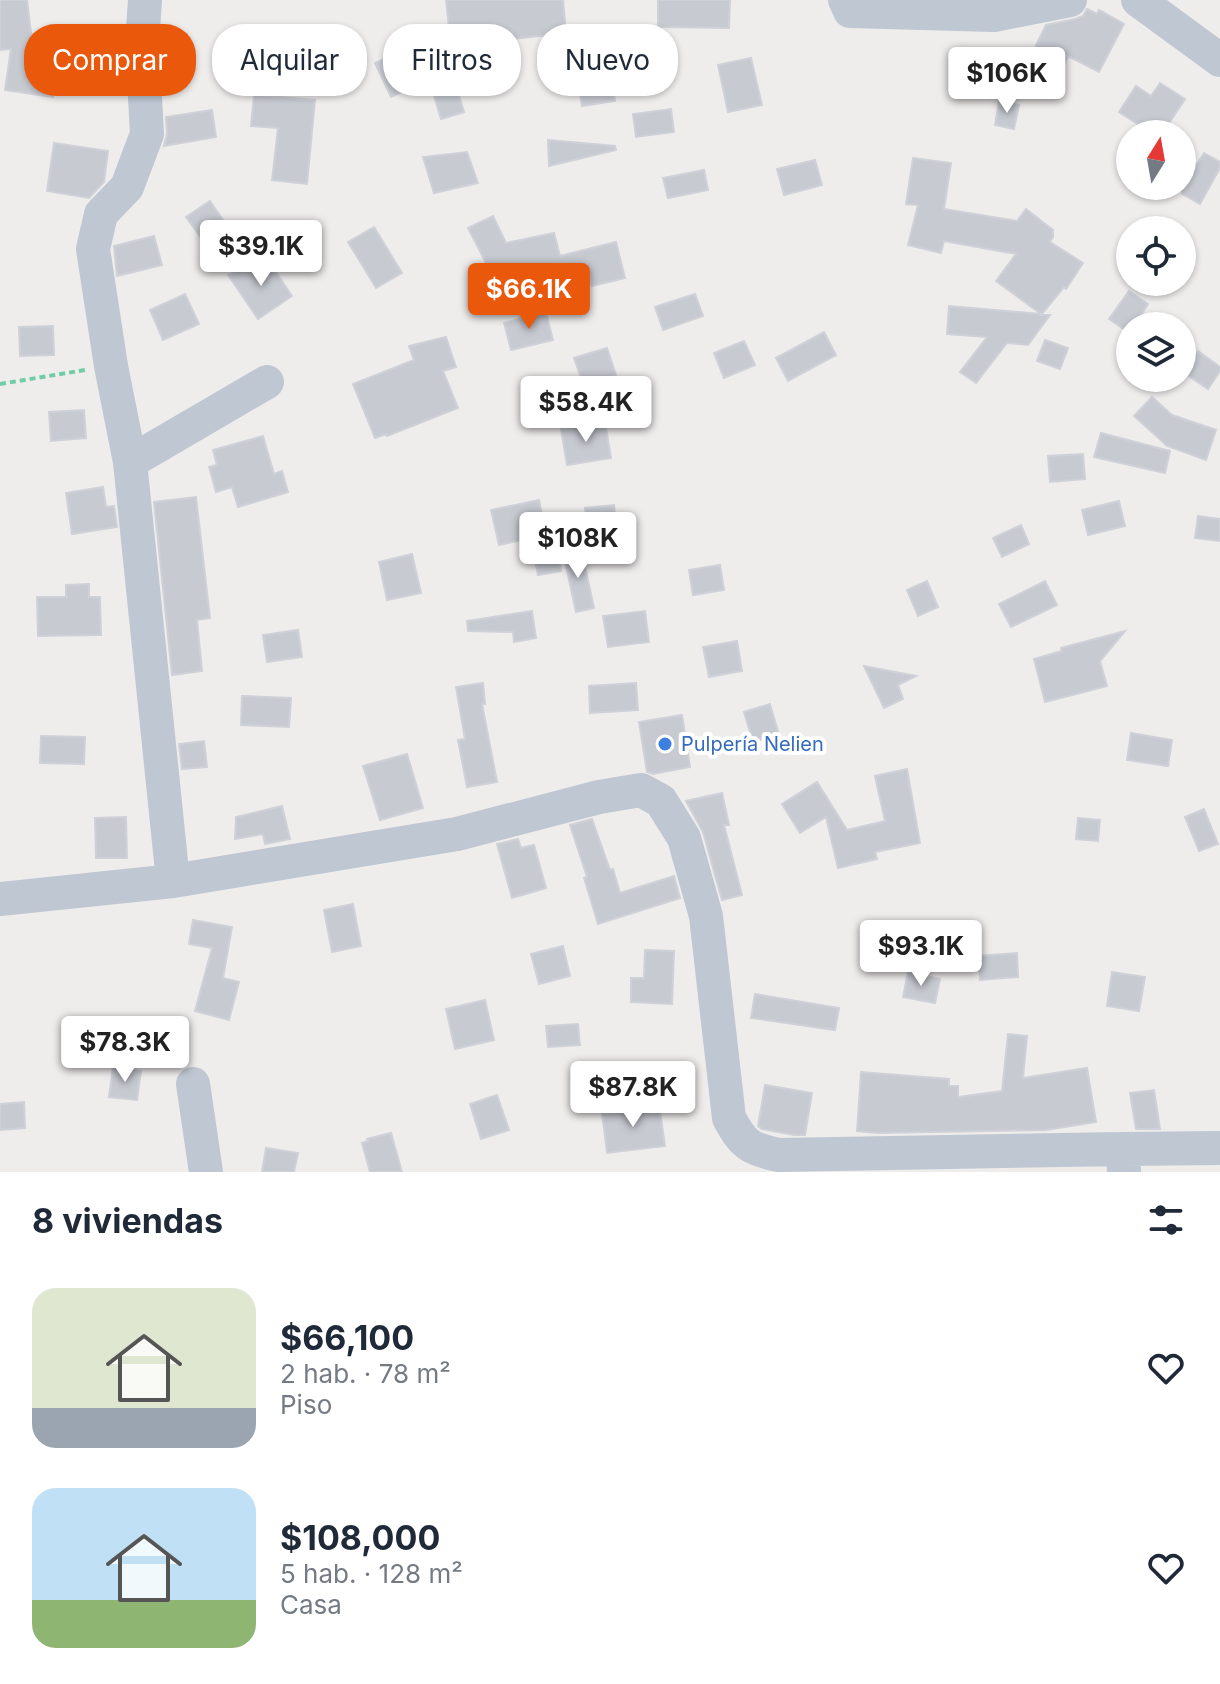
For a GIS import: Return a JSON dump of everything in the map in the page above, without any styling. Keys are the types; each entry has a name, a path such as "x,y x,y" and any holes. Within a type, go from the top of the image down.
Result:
{"street":[{"path":"145,0 142,44 147,134 127,187 101,214 93,249 130,462 173,881"},
{"path":"845,0 850,11 994,15 1070,0"},
{"path":"1138,0 1220,60"},
{"path":"130,462 267,382"},
{"path":"0,899 173,881 457,834 599,797 641,790 661,801 684,838 706,916 729,1118 740,1139 755,1151 779,1155 1123,1160 1220,1148"},
{"path":"193,1084 206,1172"}],"path":[{"path":"0,384 111,366"}],"building":[{"path":"0,0 27,0 30,24 24,24 24,93 5,90 11,49 0,50"},
{"path":"446,0 563,0 565,24 537,24 537,36 521,38 521,24 449,24"},
{"path":"658,0 730,0 729,28 658,24"},
{"path":"1087,9 1097,14 1099,10 1124,24 1099,72 1068,56 1050,94 1019,80 1046,25 1083,16"},
{"path":"751,58 762,105 728,112 718,65"},
{"path":"383,59 383,80 375,63"},
{"path":"1160,83 1185,99 1171,120 1131,120 1119,112 1136,86 1151,96"},
{"path":"254,96 315,100 307,184 272,180 278,128 251,126"},
{"path":"434,96 459,96 464,112 441,119"},
{"path":"580,96 614,96 615,101 582,106"},
{"path":"999,101 1019,105 1014,129 995,125"},
{"path":"671,109 674,132 636,137 633,114"},
{"path":"212,110 216,137 164,146 166,117"},
{"path":"548,140 615,146 616,150 549,166"},
{"path":"54,143 108,151 104,182 89,198 47,191"},
{"path":"467,152 478,183 434,193 423,157"},
{"path":"1204,153 1220,162 1220,168 1200,204 1193,200 1196,200 1196,166"},
{"path":"913,158 951,163 944,209 1017,221 1026,209 1053,230 1050,242 1083,263 1066,289 1064,287 1041,315 1050,315 1028,345 1007,343 976,383 960,372 987,337 947,334 949,306 1041,314 996,281 1016,254 944,241 941,253 908,245 918,205 906,204"},
{"path":"815,160 822,185 784,195 777,169"},
{"path":"704,170 708,190 668,198 663,178"},
{"path":"210,201 232,233 234,247 212,253 186,217"},
{"path":"493,216 506,243 554,233 560,256 616,242 625,278 592,286 589,274 541,284 537,265 482,291 472,272 487,265 468,228"},
{"path":"374,227 402,273 376,288 348,242"},
{"path":"154,236 162,265 117,276 114,246"},
{"path":"261,250 292,296 258,319 228,275 253,264 265,281"},
{"path":"185,294 199,324 163,340 150,310"},
{"path":"695,294 703,316 663,330 655,307"},
{"path":"1125,296 1136,296 1148,304 1143,312 1116,312 1116,324 1109,319"},
{"path":"546,312 553,340 511,350 504,323"},
{"path":"53,326 54,355 20,356 19,327"},
{"path":"824,332 836,355 788,381 776,358"},
{"path":"446,337 456,367 443,371 458,408 375,438 353,384 414,360 409,346"},
{"path":"1045,340 1068,348 1060,369 1037,361"},
{"path":"744,341 755,365 724,378 714,353"},
{"path":"607,348 616,375 584,386 574,358"},
{"path":"1198,351 1220,367 1208,389 1196,381"},
{"path":"1152,397 1172,415 1216,430 1206,460 1167,446 1134,416"},
{"path":"84,410 86,438 51,441 49,412"},
{"path":"605,422 611,458 567,465 561,429"},
{"path":"1101,433 1170,451 1165,473 1094,457"},
{"path":"263,436 274,474 282,471 288,492 238,507 232,487 216,492 209,467 217,465 213,450"},
{"path":"1083,454 1085,479 1050,482 1048,456"},
{"path":"103,487 106,507 114,506 117,527 72,534 66,493"},
{"path":"196,497 210,618 197,620 202,671 172,675 154,502"},
{"path":"539,500 546,535 499,545 491,510"},
{"path":"1119,501 1125,526 1088,535 1082,510"},
{"path":"614,505 617,535 588,538 585,508"},
{"path":"1198,516 1220,519 1220,541 1195,538"},
{"path":"1021,525 1029,544 1002,557 993,538"},
{"path":"557,547 561,571 538,575 533,551"},
{"path":"581,548 594,608 576,612 563,552"},
{"path":"412,554 421,593 387,600 379,562"},
{"path":"720,565 724,590 693,595 689,570"},
{"path":"927,581 938,607 918,616 907,590"},
{"path":"1045,581 1057,605 1011,627 999,604"},
{"path":"89,584 89,597 100,597 101,635 38,636 37,597 66,597 66,585"},
{"path":"532,611 536,638 514,642 513,632 468,631 467,621"},
{"path":"645,611 649,642 608,647 603,616"},
{"path":"298,630 302,657 267,662 263,635"},
{"path":"1125,631 1100,661 1107,686 1045,702 1034,659 1062,651 1061,648"},
{"path":"737,641 742,671 709,677 703,647"},
{"path":"864,666 916,676 898,685 903,699 884,708"},
{"path":"483,683 485,704 482,704 497,782 467,787 458,740 465,739 456,687"},
{"path":"636,683 638,710 590,713 589,686"},
{"path":"242,696 291,698 289,727 241,725"},
{"path":"770,704 779,735 753,742 744,712"},
{"name":"Pulpería Nelien","path":"682,715 690,767 653,774 647,772 639,722"},
{"path":"1131,733 1172,740 1168,766 1127,760"},
{"path":"41,736 85,737 84,764 40,763"},
{"path":"204,741 207,767 182,769 179,744"},
{"path":"407,754 423,808 380,820 363,766"},
{"path":"907,769 920,843 875,852 877,859 838,868 826,817 800,833 782,804 817,782 847,830 885,821 875,776"},
{"path":"722,793 729,825 724,825 742,895 722,900 703,832 686,801"},
{"path":"282,806 290,839 265,844 263,834 235,839 236,817"},
{"path":"1204,809 1218,844 1199,851 1185,817"},
{"path":"126,817 127,858 96,858 95,818"},
{"path":"1078,818 1100,820 1098,841 1076,839"},
{"path":"592,819 620,893 674,876 680,898 598,924 570,825"},
{"path":"518,839 521,848 534,845 546,888 512,898 497,844"},
{"path":"353,904 361,946 332,952 324,910"},
{"path":"193,920 232,927 223,978 239,982 229,1020 195,1011 212,948 189,944"},
{"path":"889,927 913,930 910,960 886,957"},
{"path":"563,946 570,976 539,984 531,954"},
{"path":"645,950 674,951 672,1004 631,1002 631,978 644,978"},
{"path":"1017,953 1018,977 980,980 978,956"},
{"path":"908,972 940,979 935,1003 903,997"},
{"path":"1112,972 1145,977 1139,1011 1107,1006"},
{"path":"755,994 839,1008 835,1030 751,1018"},
{"path":"485,1000 494,1040 455,1049 446,1009"},
{"path":"578,1024 580,1045 548,1047 546,1026"},
{"path":"1008,1034 1027,1036 1023,1078 1087,1068 1096,1122 1046,1130 857,1131 861,1072 949,1079 949,1086 958,1086 958,1097 1002,1091"},
{"path":"113,1067 141,1071 137,1100 109,1097"},
{"path":"765,1085 812,1093 805,1135 758,1126"},
{"path":"1154,1090 1160,1129 1136,1129 1130,1093"},
{"path":"497,1095 509,1130 481,1139 470,1104"},
{"path":"24,1102 25,1128 0,1130 0,1104"},
{"path":"659,1105 665,1146 607,1153 602,1113"},
{"path":"391,1133 402,1172 370,1172 362,1143"},
{"path":"266,1148 298,1153 294,1172 262,1172"}],"place":[{"name":"Pulpería Nelien","path":"665,744"}]}
